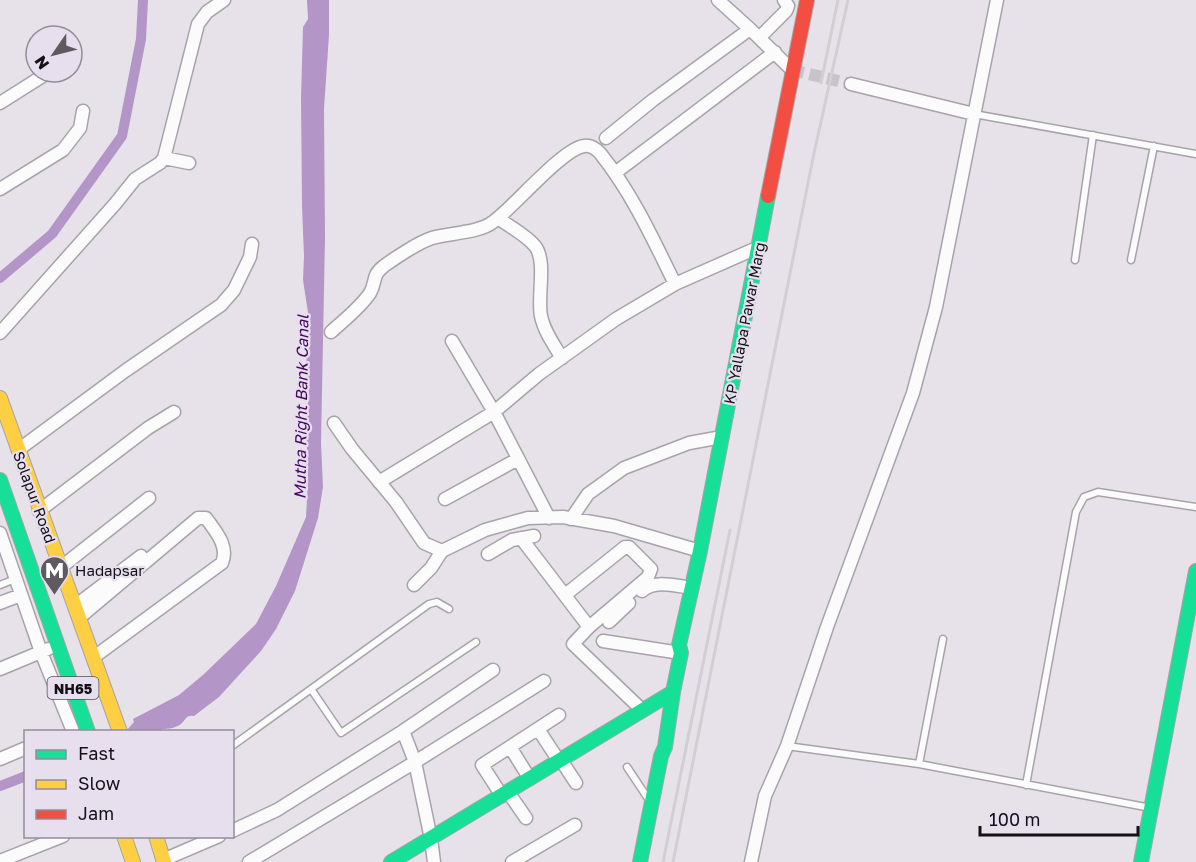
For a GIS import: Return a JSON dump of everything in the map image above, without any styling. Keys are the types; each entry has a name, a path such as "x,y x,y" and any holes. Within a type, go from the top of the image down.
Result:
{"main road":[{"name":"KP Yallapa Pawar Marg","path":"640,862 661,756 665,747 670,694 681,652 677,649 700,551 807,0"},
{"name":"Solapur Road","path":"0,398 119,728"},
{"name":"Solapur Road","path":"0,480 86,728"},
{"path":"1141,862 1196,571"},
{"path":"391,862 670,694"},
{"path":"124,838 133,862"},
{"path":"156,838 164,861"}],"street":[{"path":"0,333 135,179 164,158 198,24 207,12 224,0"},
{"path":"718,0 792,70"},
{"path":"606,138 653,100 786,11 788,6 784,0"},
{"path":"751,862 765,796 787,746 827,627 913,393 936,307 997,0"},
{"path":"615,173 775,52"},
{"path":"0,103 30,84"},
{"path":"851,84 974,114"},
{"path":"0,189 63,150 80,128 83,111"},
{"path":"331,332 371,291 375,273 386,264 431,238 466,232 492,224 562,159 581,147 590,146 596,149 615,173 649,230 675,284"},
{"path":"164,158 189,163"},
{"path":"498,218 537,248 540,258 541,315 546,331 562,358"},
{"path":"18,450 125,371 221,305 234,290 250,257 252,244"},
{"path":"379,482 494,412 539,374 616,319 675,284 759,247"},
{"path":"452,341 494,412 549,518"},
{"path":"39,511 148,428 174,412"},
{"path":"334,423 352,449 396,502 424,543 442,551"},
{"path":"572,519 588,494 624,468 689,443 722,437"},
{"path":"445,499 518,459"},
{"path":"60,568 149,498"},
{"path":"77,612 198,518 206,518 222,541 224,560 222,563 94,657"},
{"path":"414,585 431,568 442,551 484,530 528,518 572,519 614,526 700,551"},
{"path":"0,533 69,730 86,728"},
{"path":"77,612 170,535"},
{"path":"488,554 506,543 534,536"},
{"path":"521,538 589,627"},
{"path":"565,595 625,547 629,548 651,569 648,578 589,627 573,644 642,710"},
{"path":"609,622 646,587 654,584 692,588"},
{"path":"0,603 21,595"},
{"path":"603,641 677,649"},
{"path":"0,669 58,645"},
{"path":"234,830 277,810 403,731 493,670"},
{"path":"249,862 544,681"},
{"path":"526,818 482,765 559,715"},
{"path":"538,729 576,783"},
{"path":"403,731 414,762 434,862"},
{"path":"510,747 530,779"},
{"path":"0,759 24,749"},
{"path":"512,862 575,825"},
{"path":"0,861 60,838"},
{"path":"164,861 217,838"}],"lane":[{"path":"974,114 1196,154"},
{"path":"1075,260 1093,135"},
{"path":"1131,260 1154,146"},
{"path":"1026,785 1076,512 1084,497 1098,492 1196,507"},
{"path":"170,535 186,522"},
{"path":"0,585 16,579"},
{"path":"234,745 429,604 437,602 449,609"},
{"path":"919,764 943,639"},
{"path":"311,689 341,733 476,642"},
{"path":"787,746 919,764 1151,809"},
{"path":"627,767 651,803"}],"shaded area":[{"path":"307,0 329,0 324,109 325,238 321,443 323,487 318,518 295,591 276,629 261,651 219,697 194,716 187,717 180,725 161,730 127,730 134,722 133,719 179,695 256,624 276,586 306,517 308,480 306,420 309,393 306,354 309,319 303,280 301,98 303,27 308,19"}],"waterway":[{"path":"0,278 52,234 122,136 141,39 143,0"},
{"name":"Mutha Right Bank Canal","path":"0,786 24,777"}],"tunnel":[{"path":"792,70 851,84"}],"railway":[{"path":"821,83 838,0"},
{"path":"673,862 813,158 848,0"},
{"path":"663,862 730,530"}],"traffic: fast":[{"path":"640,862 661,756 665,747 681,653 679,645 700,551 768,196"},
{"path":"0,480 87,730"},
{"path":"1141,862 1196,571"},
{"path":"391,862 673,692"}],"traffic: slow":[{"path":"0,398 119,730"},
{"path":"125,838 133,862"},
{"path":"157,838 164,862"}],"traffic: jam":[{"path":"768,196 807,0"}],"place":[{"name":"Hadapsar","path":"54,596"}]}
